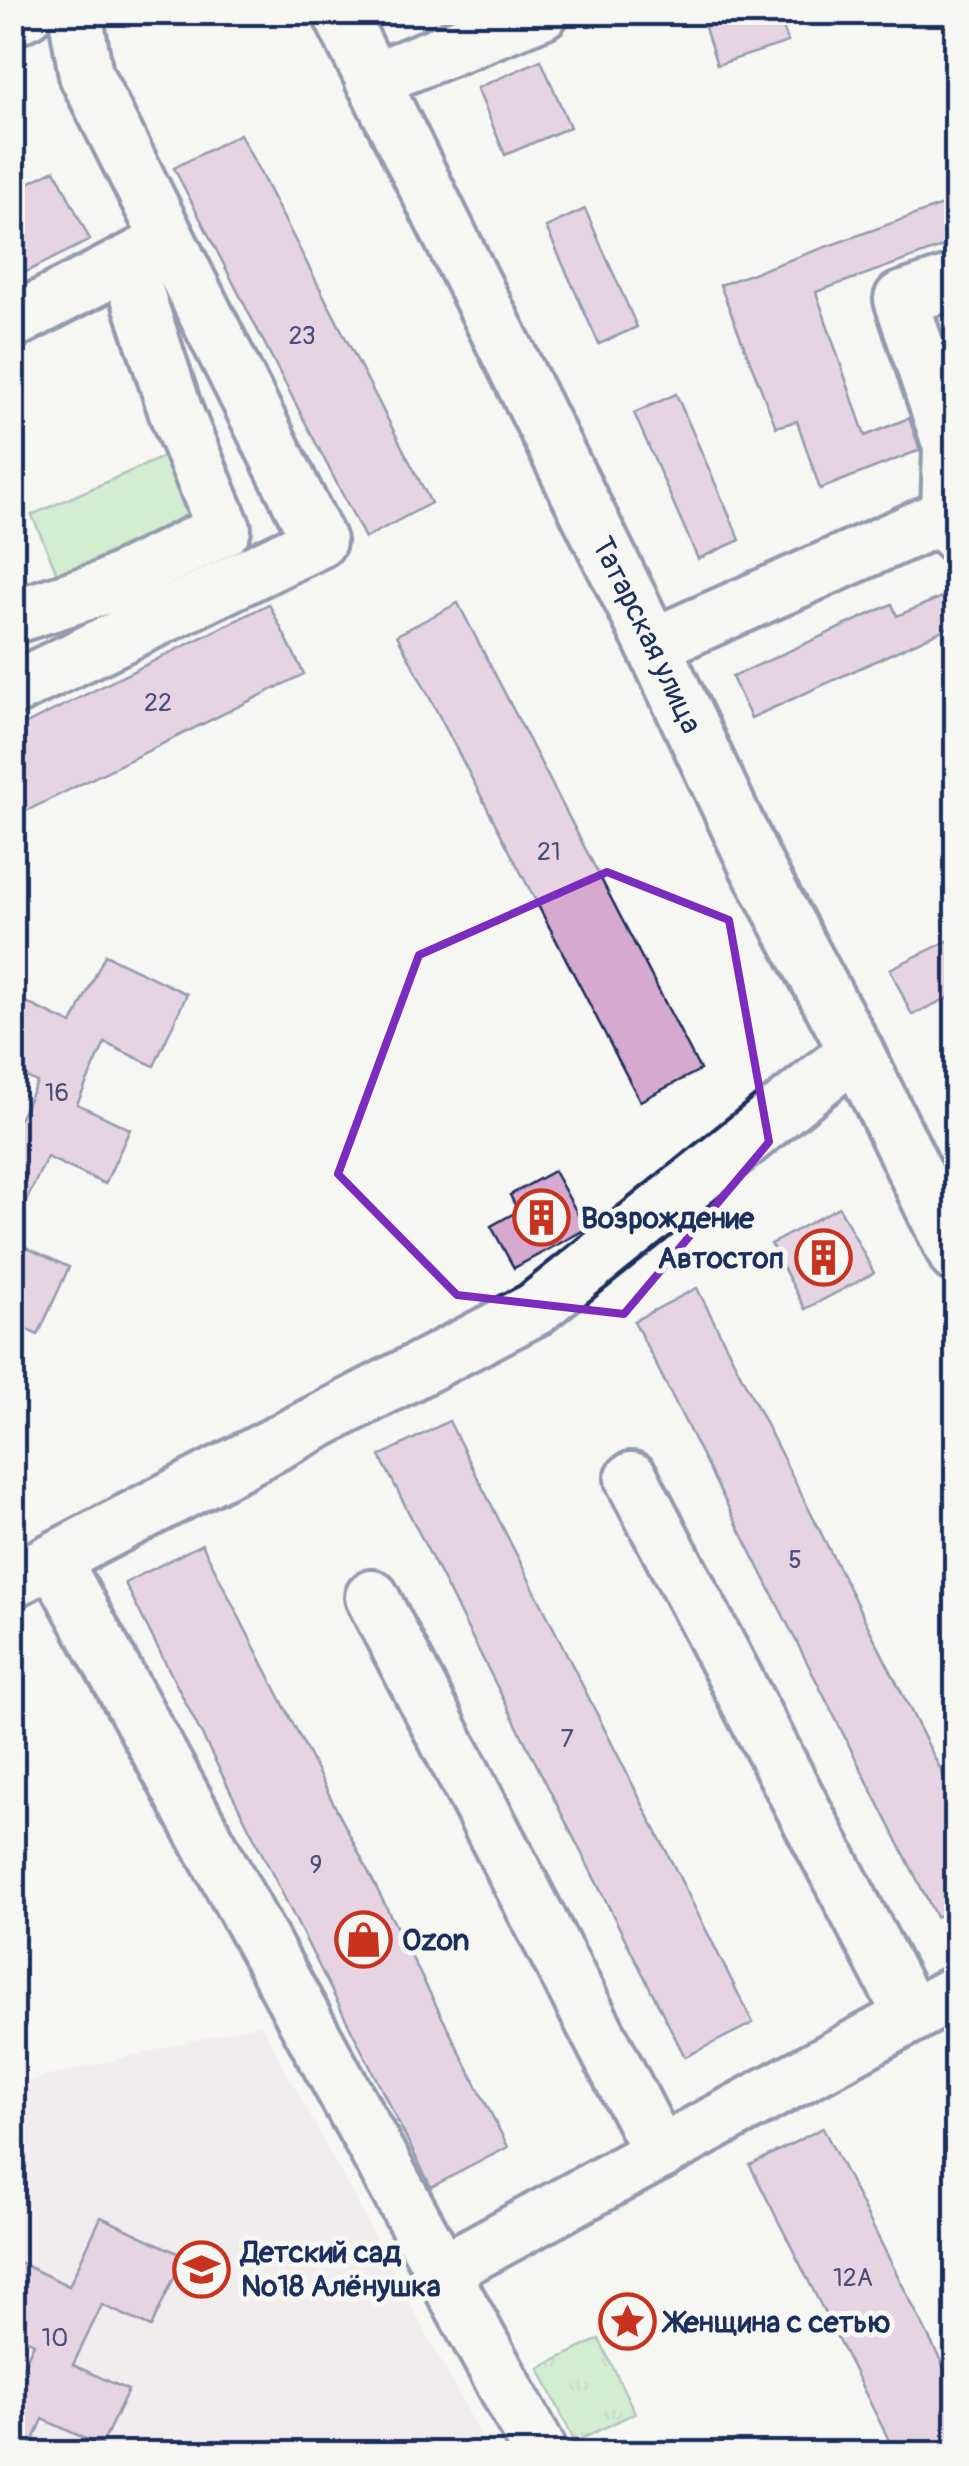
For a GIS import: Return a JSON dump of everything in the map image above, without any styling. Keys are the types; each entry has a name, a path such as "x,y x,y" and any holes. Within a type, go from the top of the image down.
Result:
{"street":[{"path":"12,19 28,12"},
{"path":"12,689 318,541 152,250 86,75 74,12"},
{"name":"Татарская улица","path":"339,12 653,644 756,865 856,1050 956,1256"},
{"path":"372,80 542,12"},
{"path":"12,322 152,250"},
{"path":"12,617 103,588 224,529 176,413 134,284 152,250"},
{"path":"653,644 954,520 950,446 901,299 956,281"},
{"path":"542,2454 442,2271 33,1570 535,1308 856,1050"},
{"path":"632,1480 911,2016"},
{"path":"372,1597 660,2153"},
{"path":"442,2271 956,1992"}],"highlighted area":[{"path":"607,872 729,920 769,1142 624,1314 457,1295 338,1174 419,955"}],"shaded area":[{"name":"Детский сад №18 Алёнушка","path":"261,2024 490,2453 13,2454 13,2085"}],"green space":[{"path":"183,448 215,521 64,589 32,515"},
{"path":"599,2339 635,2413 575,2442 539,2368"}],"building":[{"path":"700,12 778,12 788,42 717,65"},
{"path":"541,60 570,127 505,155 477,88"},
{"path":"240,134 431,503 365,538 174,168"},
{"path":"55,170 90,240 12,279 12,191"},
{"path":"956,200 956,242 816,292 865,436 909,418 920,450 820,489 797,421 776,427 720,285"},
{"path":"585,209 637,327 599,344 546,227"},
{"path":"676,394 740,540 698,559 634,413"},
{"path":"956,591 956,624 751,718 732,677 892,604 897,616"},
{"path":"458,603 700,1070 640,1101 397,635"},
{"path":"269,604 304,674 12,818 12,731"},
{"path":"956,937 956,994 912,1015 890,969"},
{"path":"105,955 187,994 154,1066 105,1043 77,1104 130,1129 105,1184 47,1157 12,1231 12,1134 37,1082 12,1070 12,996 72,1024"},
{"name":"Возрождение","path":"554,1171 586,1229 514,1268 491,1226 518,1211 510,1195"},
{"name":"Автостоп","path":"839,1207 874,1273 805,1309 771,1244"},
{"path":"12,1241 69,1267 38,1335 12,1323"},
{"path":"697,1288 956,1800 956,1906 936,1917 634,1321"},
{"path":"449,1421 753,2023 685,2057 380,1456"},
{"path":"202,1544 508,2147 431,2187 125,1583"},
{"path":"823,2128 956,2391 956,2454 896,2454 750,2165"},
{"path":"101,2217 184,2256 151,2327 102,2305 73,2365 128,2390 101,2446 43,2419 28,2454 12,2454 12,2390 34,2343 12,2333 12,2259 69,2286"}],"place":[{"name":"Возрождение","path":"542,1218"},
{"name":"Автостоп","path":"823,1258"},
{"name":"Ozon","path":"363,1940"},
{"name":"Детский сад №18 Алёнушка","path":"202,2269"},
{"name":"Женщина с сетью","path":"627,2322"}]}
